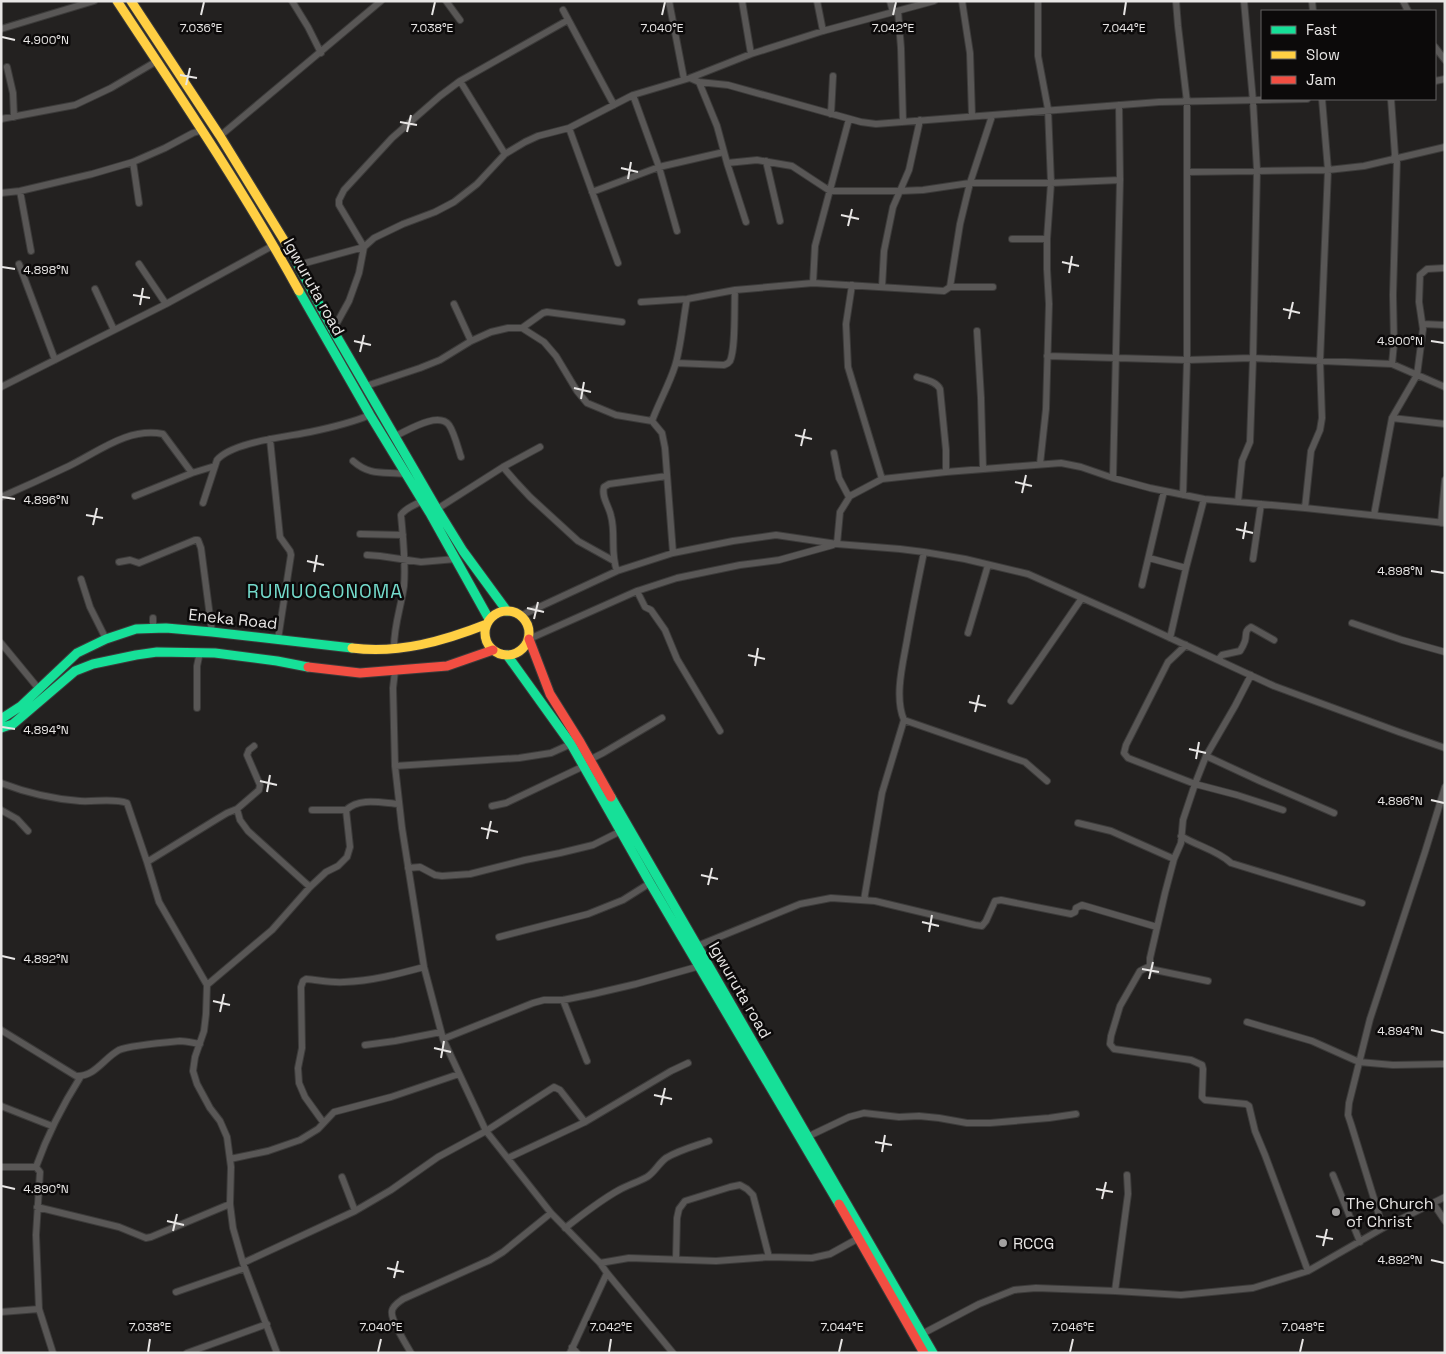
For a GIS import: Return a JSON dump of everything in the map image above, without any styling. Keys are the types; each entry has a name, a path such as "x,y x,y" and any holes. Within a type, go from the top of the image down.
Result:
{"main road":[{"name":"Igwuruta road","path":"117,1 203,130 274,245 370,415 456,558 488,622"},
{"name":"Igwuruta road","path":"131,1 220,136 284,240 333,330 437,510 463,551 507,611"},
{"path":"507,611 522,615 528,623 530,632 525,646 514,654 506,655 493,650 487,642 485,634 488,622 495,614 507,611"},
{"name":"Eneka Road","path":"1,719 21,706 77,653 106,639 136,629 172,628 358,649 421,645 447,639 488,622"},
{"name":"Igwuruta road","path":"529,639 550,694 580,742 587,763 621,831 859,1238 924,1353"},
{"path":"1,728 13,724 31,710 74,671 93,664 136,655 200,652 360,673 447,666 493,650"},
{"name":"Igwuruta road","path":"506,655 587,763 697,946 934,1353"}],"street":[{"path":"1,29 94,1"},
{"path":"292,1 321,53"},
{"path":"220,136 381,1"},
{"path":"446,1 460,20"},
{"path":"669,1 687,78"},
{"path":"742,1 751,54"},
{"path":"817,1 823,31"},
{"path":"890,1 896,11 901,48 904,122"},
{"path":"298,265 364,247 374,238 403,224 435,212 454,202 477,184 505,154 525,142 538,136 569,128 633,95 823,31 934,1"},
{"path":"962,1 970,53 972,116"},
{"path":"1038,1 1038,56 1048,109 1051,183 1047,239 1049,304 1046,409 1040,464"},
{"path":"1176,1 1187,102 1188,172 1187,360 1183,495"},
{"path":"1238,502 1242,461 1250,442 1257,170 1244,1"},
{"path":"563,10 614,105"},
{"path":"333,330 349,301 359,273 364,247 339,205 339,200 344,190 392,138 460,81 568,20"},
{"path":"1436,48 1445,60"},
{"path":"1,119 75,105 111,88 157,61"},
{"path":"7,67 13,93 14,117"},
{"path":"831,114 833,76"},
{"path":"687,78 699,82 728,85 831,114 876,124 992,116 1048,109 1159,102 1261,100"},
{"path":"460,81 505,154"},
{"path":"699,82 717,126 746,222"},
{"path":"633,95 659,167 677,230"},
{"path":"1305,508 1311,451 1320,430 1322,418 1320,361 1328,170 1322,100"},
{"path":"1391,100 1395,155 1394,343 1392,364"},
{"path":"1112,478 1120,180 1119,105"},
{"path":"950,287 960,224 970,183 992,116"},
{"path":"813,282 815,246 850,119"},
{"path":"882,287 884,251 893,206 909,170 920,120"},
{"path":"569,128 618,263"},
{"path":"1,193 20,191 133,162 203,130"},
{"path":"1188,172 1328,170 1364,166 1445,147"},
{"path":"592,192 659,167 724,152"},
{"path":"727,163 747,160 766,161 792,166 830,191 923,190 970,183 1051,183 1120,180"},
{"path":"766,161 780,221"},
{"path":"133,162 138,203"},
{"path":"20,191 31,251"},
{"path":"1012,239 1047,239"},
{"path":"1,387 166,304 274,245"},
{"path":"19,264 55,360"},
{"path":"139,264 166,304"},
{"path":"1374,516 1392,418 1417,375 1423,324 1419,302 1420,275 1427,269 1445,268"},
{"path":"641,302 687,300 735,290 813,282 944,291 950,287 993,287"},
{"path":"852,285 846,324 848,367 882,479"},
{"path":"94,289 114,330"},
{"path":"676,363 724,365 730,361 735,290"},
{"path":"652,421 676,363 687,300"},
{"path":"454,304 471,341"},
{"path":"522,328 547,312 622,322"},
{"path":"1423,324 1445,325"},
{"path":"366,386 434,363 471,341 491,332 508,328 522,328 544,342 556,356 577,391 587,403 616,415 652,421 662,433 668,476 673,553"},
{"path":"977,331 983,469"},
{"path":"1047,356 1187,360 1253,358 1392,364 1445,387"},
{"path":"917,377 934,383 940,390 946,450 946,472"},
{"path":"204,503 217,460 222,454 254,443 312,431 370,415"},
{"path":"1392,418 1445,424"},
{"path":"395,436 429,420 439,419 449,425 461,458"},
{"path":"1,497 69,466 118,440 140,433 163,434 192,473"},
{"path":"270,440 280,537 291,555 278,639"},
{"path":"437,510 503,467 540,448"},
{"path":"834,453 839,478 849,497"},
{"path":"353,461 361,468 374,472 407,474"},
{"path":"837,544 840,512 849,497 882,479 946,472 1061,463 1164,492 1204,499 1443,523 1445,480"},
{"path":"135,496 192,473 215,466"},
{"path":"503,467 525,492 578,541 614,562"},
{"path":"617,571 614,562 611,516 602,492 604,487 609,484 668,476"},
{"path":"1142,585 1164,492"},
{"path":"1170,638 1204,499"},
{"path":"394,647 397,615 404,586 401,516 422,501"},
{"path":"1253,559 1261,504"},
{"path":"360,534 403,535"},
{"path":"522,615 617,571 673,553 733,541 776,535 837,544 924,552 965,559 1028,574 1274,686 1445,748"},
{"path":"119,562 130,560 139,563 198,540 201,548 212,632"},
{"path":"529,639 637,592 677,578 740,565 779,560 837,544"},
{"path":"864,900 882,793 904,720 900,686 913,602 924,552"},
{"path":"367,555 421,562 456,558"},
{"path":"1149,558 1186,568"},
{"path":"968,633 988,565"},
{"path":"81,579 90,607 106,639"},
{"path":"637,592 645,607 651,610 665,630 677,659 720,731"},
{"path":"1011,701 1082,598"},
{"path":"153,618 153,629"},
{"path":"1352,623 1445,652"},
{"path":"1218,660 1222,654 1240,651 1246,639 1248,629 1251,628 1274,640"},
{"path":"1,642 38,688"},
{"path":"1186,645 1168,662 1126,745 1124,753 1128,758 1195,784 1283,810"},
{"path":"197,708 197,666 200,652"},
{"path":"396,671 393,688 395,766 399,804 424,967 443,1040 486,1131 551,1213 600,1263 673,1353"},
{"path":"1208,981 1155,970 1150,968 1150,958 1181,836 1183,820 1195,784 1206,756 1251,675"},
{"path":"492,806 506,803 587,763 662,718"},
{"path":"904,720 1025,762 1047,781"},
{"path":"395,766 519,758 551,753 571,744"},
{"path":"147,862 222,816 237,810 259,790 260,785 247,756 248,750 254,746"},
{"path":"1206,756 1334,812"},
{"path":"1,783 22,791 56,799 121,801 127,803 159,902 207,986 204,1031 195,1057 193,1071 197,1084 210,1108 220,1121 227,1137 230,1159 230,1204 233,1228 244,1266 277,1353"},
{"path":"1383,1228 1348,1115 1349,1103 1370,1018 1445,786"},
{"path":"312,810 346,810 351,805 363,802 399,804"},
{"path":"1,810 17,819 28,831"},
{"path":"237,810 240,820 248,832 310,887"},
{"path":"207,986 272,930 326,872 338,866 347,857 350,847 346,810"},
{"path":"1078,823 1111,832 1174,859"},
{"path":"408,868 420,868 442,876 470,874 593,845 621,831"},
{"path":"1181,836 1221,855 1231,863 1362,903"},
{"path":"499,937 588,914 623,900 650,883"},
{"path":"697,946 800,904 832,898 875,901 982,926 994,901 1001,900 1071,914 1082,904 1157,927"},
{"path":"443,1040 533,1003 544,1000 563,1000 636,984 700,966"},
{"path":"1150,966 1140,971 1120,1006 1110,1044 1114,1049 1191,1060 1202,1065 1202,1097 1205,1100 1246,1104 1249,1106 1255,1131 1308,1271"},
{"path":"323,1122 305,1097 300,1083 298,1068 302,1048 301,988 303,982 306,980 330,982 360,981 381,978 424,967"},
{"path":"563,1000 587,1061"},
{"path":"1247,1022 1312,1041 1359,1062 1394,1065 1445,1064"},
{"path":"1,1030 76,1076 94,1071 111,1056 125,1048 182,1041 200,1044"},
{"path":"365,1045 441,1032"},
{"path":"508,1158 585,1122 671,1071 688,1063"},
{"path":"230,1159 268,1151 300,1140 318,1129 334,1112 391,1097 459,1074"},
{"path":"36,1167 52,1126 63,1104 81,1076"},
{"path":"176,1292 244,1266 355,1211 391,1190 438,1157 486,1131 554,1087 560,1090 585,1122"},
{"path":"1,1106 52,1126"},
{"path":"807,1137 849,1117 864,1113 899,1117 919,1116 967,1123 1049,1118 1076,1114"},
{"path":"565,1228 597,1203 645,1178 666,1158 709,1141"},
{"path":"1,1167 36,1167"},
{"path":"36,1167 40,1172 36,1234 39,1309 53,1353"},
{"path":"1115,1291 1128,1194 1127,1175"},
{"path":"1333,1175 1360,1242"},
{"path":"342,1177 355,1211"},
{"path":"676,1259 676,1218 679,1209 685,1201 730,1187 740,1186 747,1189 753,1195 769,1256"},
{"path":"922,1334 979,1304 1014,1290 1036,1288 1181,1296 1253,1288 1308,1271 1383,1228 1445,1197"},
{"path":"1433,1203 1445,1221"},
{"path":"37,1207 119,1227 146,1238 230,1204"},
{"path":"411,1353 393,1320 391,1313 394,1306 403,1299 490,1260 503,1252 551,1213"},
{"path":"600,1263 629,1258 716,1261 769,1256 812,1258 830,1254 859,1238"},
{"path":"577,1353 571,1350 607,1273"},
{"path":"1,1312 39,1309"},
{"path":"187,1353 267,1324"}],"traffic: fast":[{"path":"290,250 333,330 437,509 463,551 507,611"},
{"path":"299,291 370,415 431,515 489,619"},
{"path":"1,719 21,706 77,653 106,639 136,629 166,628 212,632 352,648"},
{"path":"1,728 13,724 75,671 93,664 136,655 157,652 215,653 308,667"},
{"path":"507,655 571,744 650,883 839,1204"},
{"path":"611,797 933,1353"}],"traffic: slow":[{"path":"117,1 234,180 299,291"},
{"path":"131,1 220,136 290,250"},
{"path":"503,611 511,611 523,617 529,633 523,649 511,655 503,655 491,649 485,637 485,629 491,617 503,611"},
{"path":"352,648 387,649 421,645 487,624"}],"traffic: jam":[{"path":"529,639 550,694 611,797"},
{"path":"308,667 360,673 447,666 493,650"},
{"path":"839,1204 924,1353"}],"place":[{"name":"The Church of Christ","path":"1336,1212"},
{"name":"RCCG","path":"1003,1243"}],"district":[{"name":"RUMUOGONOMA","path":"325,591"}]}
